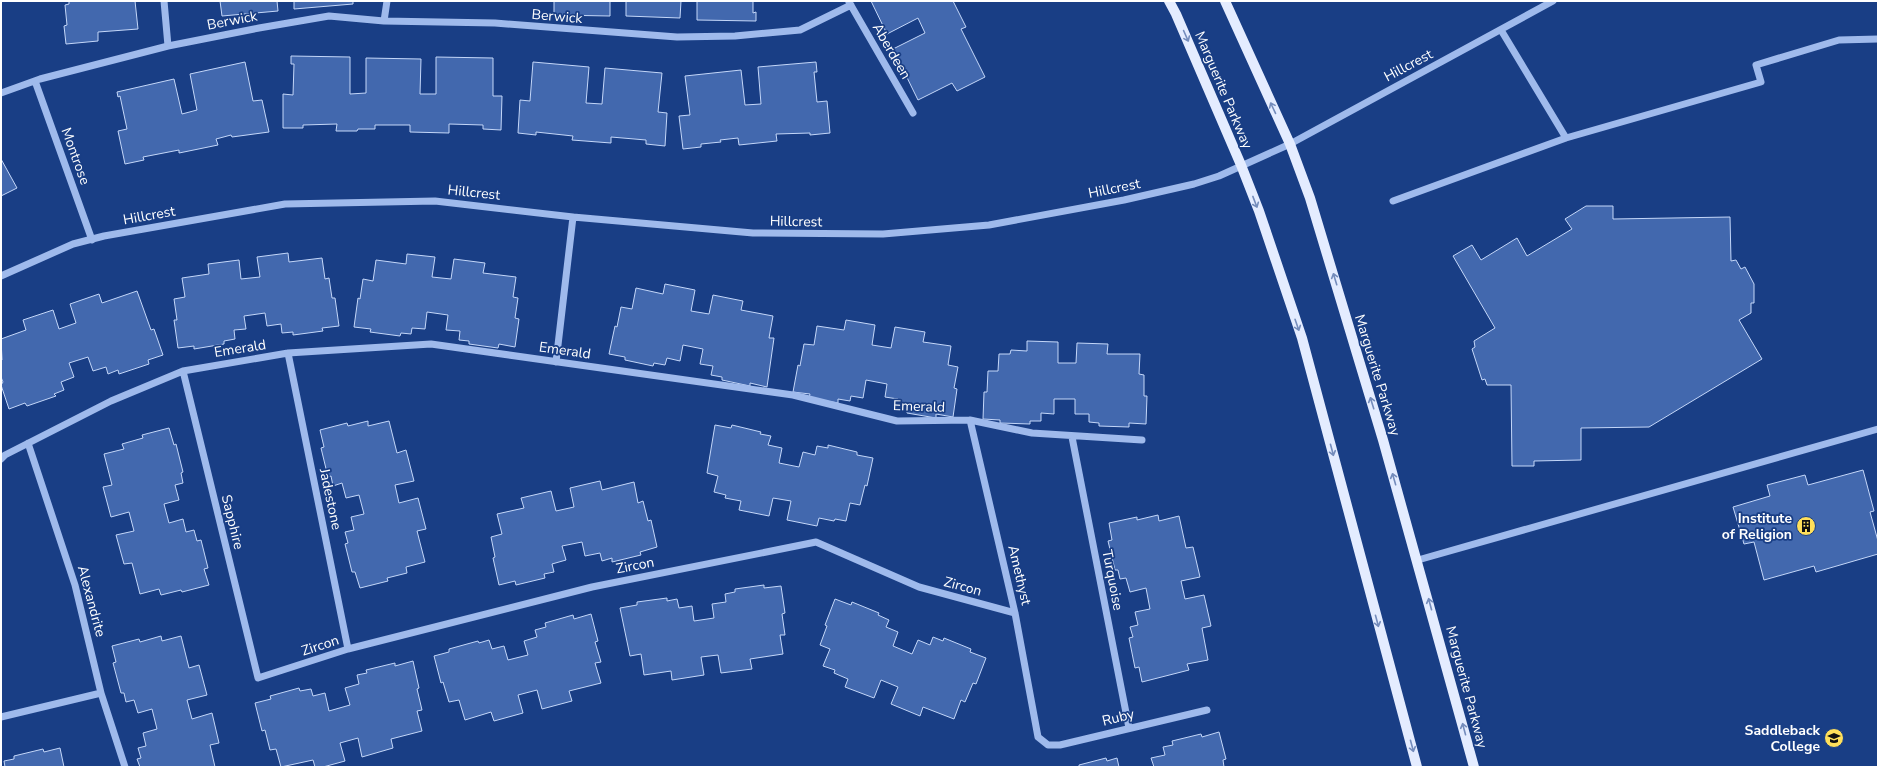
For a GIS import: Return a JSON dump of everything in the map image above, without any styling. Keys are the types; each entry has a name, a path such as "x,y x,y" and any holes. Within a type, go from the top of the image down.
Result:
{"main road":[{"name":"Marguerite Parkway","path":"1169,1 1189,42 1241,165 1259,211 1302,338 1417,767"},
{"name":"Marguerite Parkway","path":"1225,1 1290,144 1310,198 1418,560 1474,767"}],"street":[{"path":"164,1 168,46"},
{"path":"384,21 387,1"},
{"name":"Hillcrest","path":"1,276 73,244 285,204 435,201 753,233 883,234 989,225 1124,200 1194,184 1219,176 1290,144 1553,1"},
{"name":"Berwick","path":"1,93 35,81 168,46 329,16 384,21 495,23 677,36 735,36 800,30 850,3"},
{"name":"Aberdeen","path":"850,3 913,113"},
{"path":"1501,30 1566,138"},
{"path":"1393,201 1566,138 1761,82 1756,65 1839,40 1878,39"},
{"name":"Montrose","path":"35,81 92,240"},
{"path":"556,362 573,216"},
{"name":"Emerald","path":"2,455 111,401 183,371 288,353 431,344 793,395 897,421 970,420 1032,433 1072,437 1142,440"},
{"name":"Jadestone","path":"288,353 348,650"},
{"name":"Sapphire","path":"183,371 258,678"},
{"name":"Amethyst","path":"970,420 1015,613 1038,737"},
{"path":"1418,560 1878,429"},
{"name":"Turquoise","path":"1072,437 1129,728"},
{"name":"Alexandrite","path":"28,443 76,585 101,693 125,767"},
{"name":"Zircon","path":"258,678 348,650 592,587 816,542 919,587 1015,613"},
{"path":"1,717 101,693"},
{"name":"Ruby","path":"1038,737 1048,745 1060,745 1207,710"}],"building":[{"path":"69,1 135,1 138,29 98,32 98,41 66,44 64,26 67,25 65,5 69,4"},
{"path":"220,1 277,1 278,11 222,16"},
{"path":"294,1 353,1 353,4 294,9"},
{"path":"554,1 610,1 610,16 554,15"},
{"path":"626,1 681,1 680,18 626,16"},
{"path":"697,1 753,1 753,13 756,12 756,21 697,20"},
{"path":"871,1 953,1 966,27 961,29 985,77 957,91 952,83 918,100 893,49 925,33 918,18 887,34"},
{"path":"291,56 350,57 350,94 366,93 366,58 421,59 420,94 436,94 436,57 493,58 493,96 502,96 501,130 483,129 483,125 449,124 449,133 410,132 410,125 375,125 375,129 358,129 357,131 336,131 337,124 303,125 303,128 283,128 283,94 293,95 294,64 291,64"},
{"path":"245,62 253,101 262,100 269,132 232,137 231,135 216,139 218,145 179,153 179,150 143,157 144,160 125,164 118,131 127,129 120,96 118,97 117,92 174,79 182,114 197,110 190,74"},
{"path":"533,62 589,67 586,103 602,104 605,68 662,73 658,112 667,113 665,146 646,144 646,140 611,137 611,143 572,140 573,136 536,132 536,135 518,133 520,100 530,101"},
{"path":"816,62 817,72 814,72 817,102 827,101 830,133 810,135 810,133 776,134 777,141 739,145 738,138 720,140 721,142 701,144 701,147 683,149 679,116 690,115 685,76 741,70 745,105 761,104 758,67"},
{"path":"1,159 17,188 1,196"},
{"path":"1586,206 1613,206 1613,219 1730,217 1731,261 1736,260 1741,269 1745,267 1754,284 1754,303 1751,303 1751,313 1739,320 1762,359 1649,427 1581,428 1581,460 1534,461 1534,466 1512,466 1511,385 1487,385 1485,379 1482,380 1472,349 1475,347 1474,341 1495,328 1453,256 1472,245 1481,260 1517,238 1527,256 1572,229 1565,219"},
{"path":"288,253 289,262 322,258 325,279 329,278 332,298 335,298 339,326 322,328 323,331 293,335 293,332 282,333 281,324 267,326 265,313 244,316 246,329 234,330 235,339 224,341 224,344 194,349 194,346 178,348 174,320 177,320 174,299 185,297 182,278 209,274 208,264 239,260 241,279 260,277 257,257"},
{"path":"407,254 435,257 432,277 451,279 454,259 485,263 483,273 516,277 513,297 518,298 515,318 519,319 515,347 499,344 498,348 469,344 469,341 459,340 460,331 446,330 448,315 427,312 425,329 412,328 411,334 401,333 400,336 370,332 371,329 354,327 358,298 360,299 363,279 373,281 376,260 406,264"},
{"path":"665,284 695,290 691,311 709,314 713,295 743,301 741,310 773,316 769,338 774,338 767,387 750,383 750,386 722,380 722,377 711,375 713,366 700,364 703,349 683,345 680,361 667,358 665,365 654,363 653,366 625,360 625,357 609,354 621,307 632,309 636,288 663,294"},
{"path":"137,291 151,330 154,329 163,355 148,360 149,364 119,374 118,370 108,374 106,367 93,371 88,357 69,363 74,377 61,382 64,390 54,394 56,396 27,406 25,403 9,409 1,385 3,382 1,377 1,339 26,330 23,320 53,310 59,329 76,323 70,304 99,294 102,303"},
{"path":"846,320 875,325 872,345 891,348 895,327 925,332 923,342 951,346 948,365 958,367 954,388 957,389 953,417 936,414 936,418 907,413 907,409 897,408 898,399 885,397 887,384 866,380 863,398 851,396 850,401 838,399 838,403 809,398 810,394 793,392 804,344 814,345 817,326 844,330"},
{"path":"1027,341 1058,342 1058,363 1076,363 1077,343 1108,344 1107,354 1140,354 1139,374 1144,375 1144,396 1147,396 1146,424 1129,423 1129,427 1099,426 1099,423 1089,422 1089,414 1075,414 1075,399 1054,399 1054,414 1041,413 1041,421 1030,421 1030,424 1000,423 1000,420 983,419 984,392 987,392 988,371 998,371 999,354 1010,354 1011,350 1027,351"},
{"path":"368,421 368,426 389,421 397,453 406,450 414,481 395,485 399,503 418,498 426,529 417,531 425,562 406,567 407,573 387,578 388,581 360,588 355,572 352,572 345,544 348,543 345,532 354,530 351,517 364,514 359,495 346,498 342,483 333,486 331,476 328,477 321,448 324,447 320,430 347,423 348,426"},
{"path":"715,425 731,428 732,425 771,436 768,445 782,448 779,463 799,467 803,452 815,455 817,446 828,448 828,445 857,452 857,455 873,458 867,486 865,485 860,505 850,503 846,521 835,519 834,521 819,518 817,526 787,520 791,501 773,498 769,516 739,510 741,501 725,498 726,495 714,492 718,476 707,473"},
{"path":"169,428 174,445 176,444 183,472 181,473 183,483 175,485 179,500 164,504 169,523 183,519 186,532 194,530 197,541 201,540 208,568 204,569 209,585 182,592 181,590 161,595 159,589 140,594 132,563 124,564 116,535 134,531 129,512 111,517 103,487 112,485 104,454 124,449 122,444 143,438 142,435"},
{"name":"Institute of Religion","path":"1863,470 1874,511 1870,512 1878,541 1878,554 1816,572 1814,566 1764,580 1754,542 1744,544 1733,507 1770,496 1767,485 1805,475 1808,485"},
{"path":"600,481 602,490 634,482 638,503 643,501 648,521 651,520 657,547 640,552 641,555 612,562 612,558 602,561 600,553 585,556 582,542 562,546 566,560 552,564 554,572 544,574 545,578 516,585 515,581 499,585 493,558 495,557 491,537 502,534 497,514 524,508 521,498 551,491 556,511 574,507 570,488"},
{"path":"1158,515 1159,521 1179,516 1186,548 1193,547 1200,577 1181,581 1185,599 1204,595 1211,626 1202,628 1208,660 1187,664 1189,670 1142,682 1139,667 1135,668 1129,638 1133,637 1130,627 1138,625 1135,612 1150,609 1146,588 1130,592 1126,578 1120,579 1118,570 1115,570 1108,541 1112,540 1109,523 1137,517 1137,520"},
{"path":"764,585 764,588 781,586 785,613 782,614 785,635 780,635 783,654 750,659 752,669 721,673 718,655 701,657 704,675 672,680 671,671 644,675 641,654 630,656 620,608 637,605 637,602 667,598 667,601 677,599 679,608 692,606 694,621 714,618 712,604 726,602 725,594 735,592 735,589"},
{"path":"835,599 851,605 852,602 879,613 878,615 889,620 886,627 898,632 893,646 912,654 918,640 930,645 933,637 943,641 944,638 971,649 970,652 986,658 976,684 973,683 965,702 961,700 954,719 923,707 920,716 891,704 898,687 881,680 874,698 845,687 848,679 834,673 835,670 823,666 830,649 820,645 827,626 825,625"},
{"path":"591,614 598,641 595,642 601,662 595,663 601,683 569,691 572,701 542,709 537,690 518,695 523,713 494,721 491,712 465,720 459,700 449,702 443,682 441,683 434,656 449,652 449,649 478,641 479,643 489,640 492,649 504,646 508,660 528,655 524,641 537,637 535,630 546,627 545,623 573,615 574,619"},
{"path":"161,636 162,641 181,636 189,668 199,665 207,695 187,700 192,719 212,713 219,743 210,745 215,767 140,767 137,759 141,758 138,748 146,746 143,733 157,729 152,709 138,713 134,700 126,702 124,693 121,693 113,663 116,662 112,646 139,639 140,642"},
{"path":"413,661 422,710 417,711 422,731 391,739 393,748 362,757 358,738 340,743 345,761 323,767 315,767 313,760 281,767 276,749 270,750 265,730 262,731 255,703 271,699 270,696 299,688 300,691 311,689 313,696 325,693 329,711 350,705 345,688 359,684 357,675 367,673 366,670 395,663 395,666"},
{"path":"1219,732 1226,759 1223,760 1224,767 1154,767 1151,758 1165,755 1163,747 1173,745 1172,741 1201,734 1202,737"},
{"path":"60,748 64,767 5,767 4,761 14,759 14,756 43,749 44,752"},
{"path":"1106,758 1107,761 1117,758 1119,767 1079,767 1079,765"}],"place":[{"name":"Institute of Religion","path":"1806,526"},
{"name":"Saddleback College","path":"1834,738"}]}
